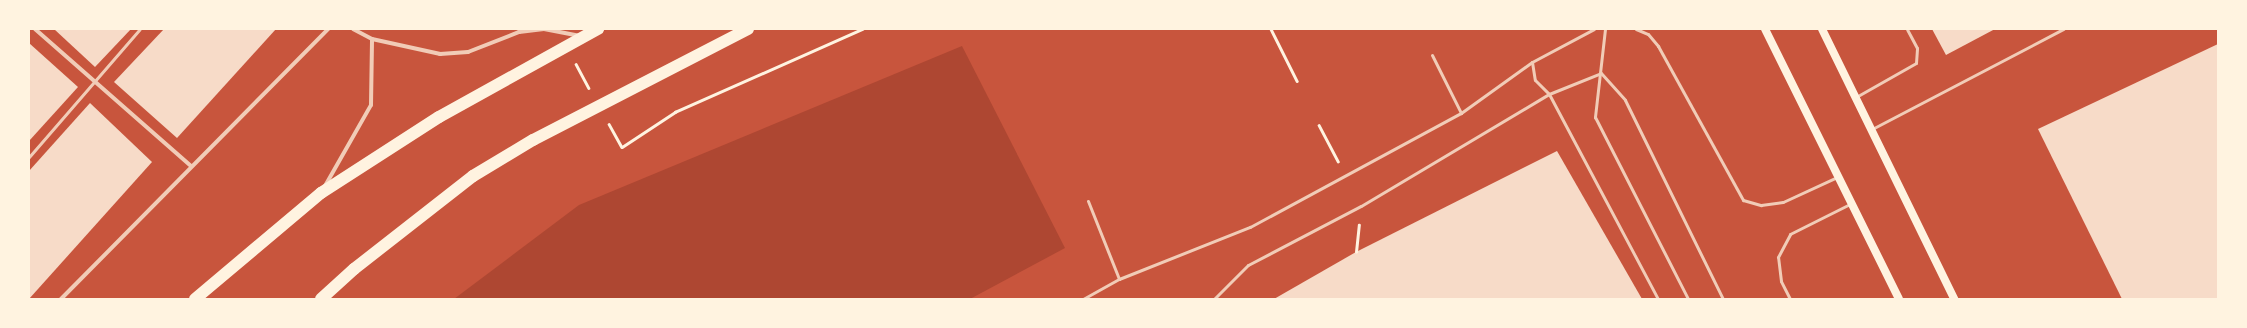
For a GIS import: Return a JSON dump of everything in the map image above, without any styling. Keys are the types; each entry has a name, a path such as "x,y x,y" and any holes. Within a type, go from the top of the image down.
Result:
{"highway":[{"path":"194,299 321,193 439,117 582,36 598,29"},
{"path":"321,299 354,269 473,176 533,140 748,29"}],"main road":[{"path":"1765,29 1899,299"},
{"path":"1822,29 1954,299"}],"street":[{"path":"35,29 191,166"},
{"path":"61,299 328,29"},
{"path":"353,29 372,39 440,54 468,52 520,32 544,29 582,36"},
{"path":"321,193 371,105 372,39"}],"lane":[{"path":"29,157 140,29"},
{"path":"1084,299 1119,279 1250,227 1461,113 1532,62 1594,29"},
{"path":"1606,29 1595,117 1688,299"},
{"path":"1636,29 1648,34 1658,46 1743,200 1761,205 1783,202 1838,176"},
{"path":"1856,97 1916,63 1917,48 1907,29"},
{"path":"1871,129 2063,29"},
{"path":"1432,55 1461,113"},
{"path":"1532,62 1535,80 1549,94 1658,299"},
{"path":"1214,299 1248,265 1361,206 1549,94 1601,72"},
{"path":"1601,72 1625,100 1723,299"},
{"path":"1088,201 1119,279"},
{"path":"1790,299 1780,281 1778,257 1790,234 1852,204"}],"path":[{"path":"622,147 675,112 862,29"},
{"path":"1271,29 1297,81"},
{"path":"1319,125 1339,164"}],"shaded area":[{"path":"962,46 1065,248 970,299 454,299 579,205"}],"building":[{"path":"54,29 131,29 95,67"},
{"path":"164,29 276,29 177,138 114,82"},
{"path":"1932,29 1995,29 1946,55"},
{"path":"29,43 78,87 29,141"},
{"path":"2218,44 2218,299 2122,299 2038,129"},
{"path":"90,103 152,162 29,299 29,171"},
{"path":"1557,151 1642,299 1274,299 1356,252"}]}
